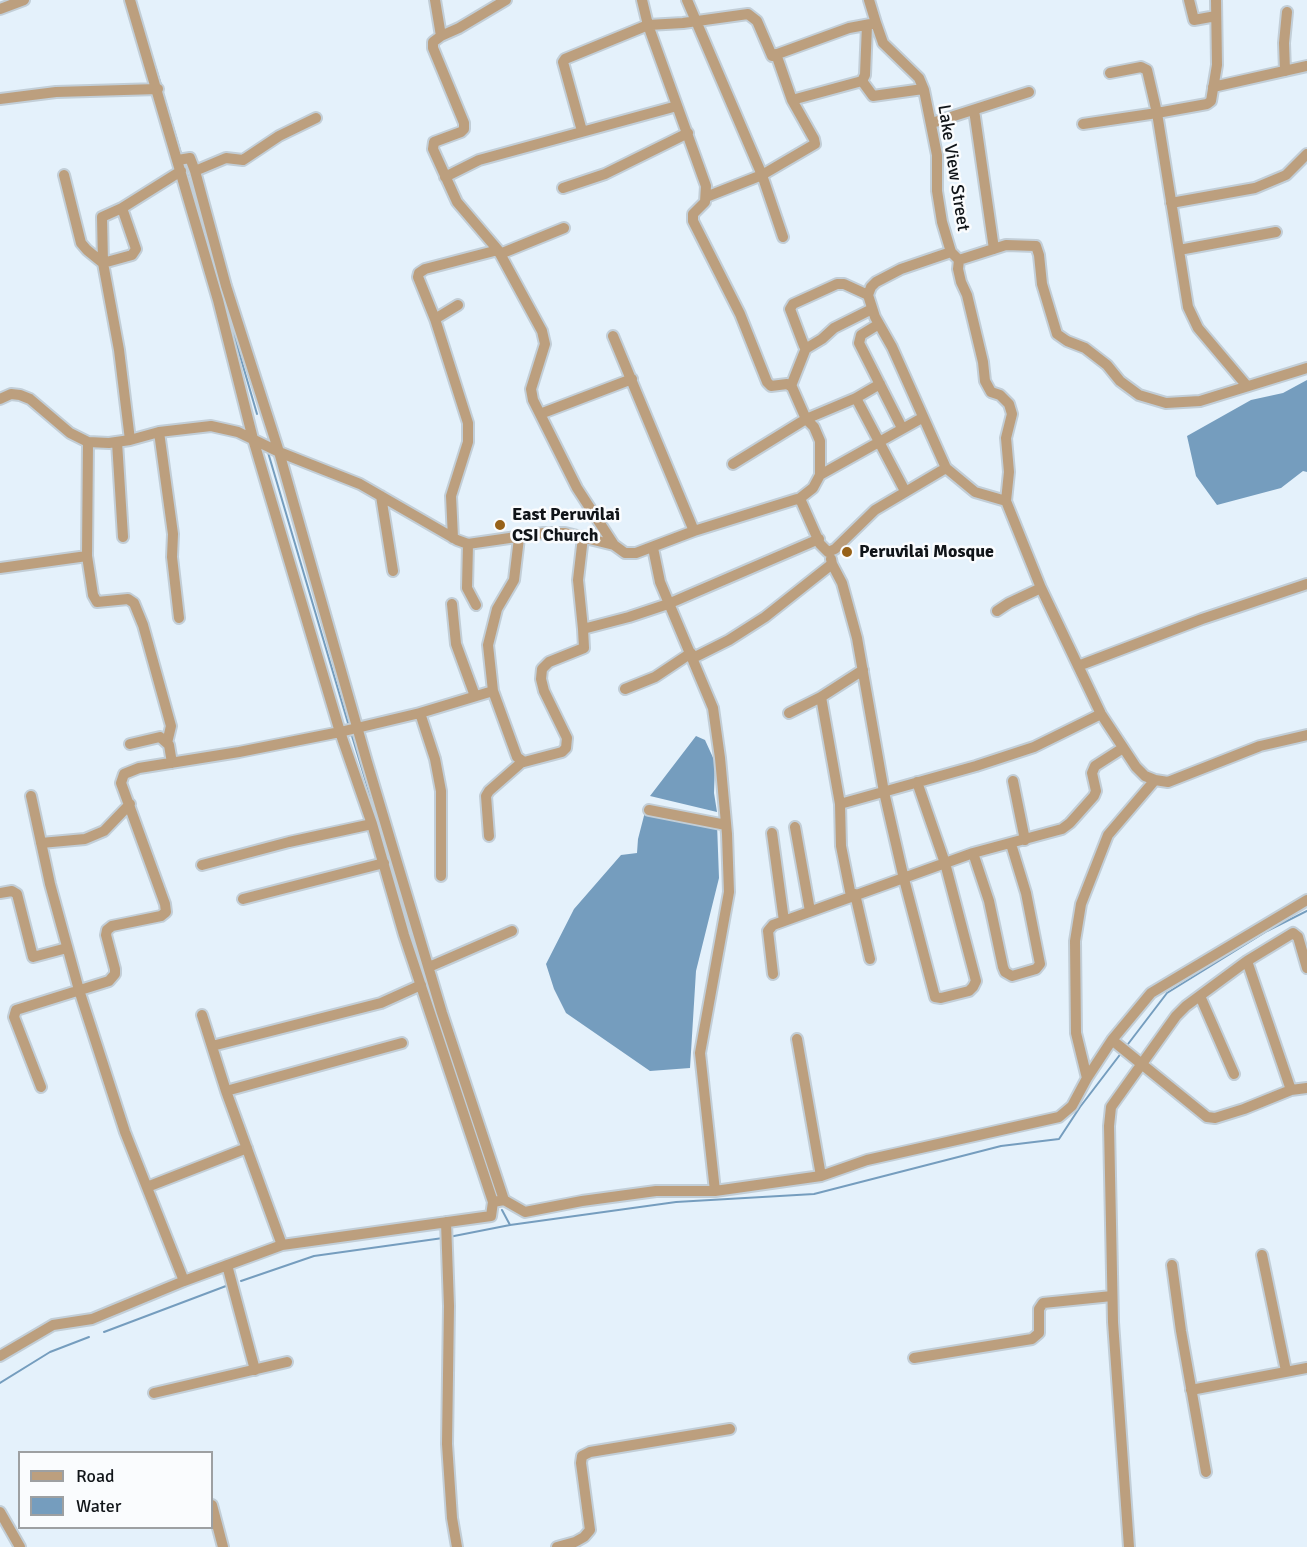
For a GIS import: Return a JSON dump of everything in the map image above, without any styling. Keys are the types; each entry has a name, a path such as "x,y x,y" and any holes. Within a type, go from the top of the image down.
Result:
{"street":[{"path":"0,9 23,0"},
{"path":"130,0 158,89 218,300 253,439 340,732 372,824 421,985 499,1201 525,1212 582,1201 656,1191 715,1191 821,1176 867,1160 1059,1117 1072,1106 1087,1078 1116,1043 1151,993 1307,900"},
{"path":"435,0 441,36"},
{"path":"506,0 434,40 433,48 464,123 464,129 461,132 433,143 434,153 460,206 499,252 544,337 543,352 531,390 533,400 577,488 614,545 630,554 653,548 694,531 799,499 813,488 820,475 820,441 814,427 806,419 790,386 787,384 771,387 768,384 740,314 693,222 693,214 703,206 706,186 648,25 642,0"},
{"path":"687,0 762,175 783,237"},
{"path":"792,100 862,81 865,75 872,24 869,0"},
{"path":"1189,0 1194,20 1216,16"},
{"path":"1083,124 1207,104 1212,98 1217,65 1216,0"},
{"path":"582,131 563,62 565,59 648,25 695,21 744,9 756,21 770,55 849,28 872,24"},
{"path":"1286,71 1284,53 1287,12"},
{"name":"Lake View Street","path":"872,24 883,43 919,78 923,89 932,123 937,156 937,191 942,222 955,256 1006,245 1036,246 1042,284 1057,334 1085,348 1107,365 1120,381 1139,395 1166,404 1200,401 1247,386"},
{"path":"706,197 762,175 815,144 792,100 776,54"},
{"path":"1213,87 1307,66"},
{"path":"1110,73 1141,67 1147,70 1157,113 1188,307 1192,318 1247,386 1307,368"},
{"path":"862,81 873,96 923,89"},
{"path":"0,99 56,92 158,89"},
{"path":"932,123 1029,92"},
{"path":"445,177 479,160 677,106"},
{"path":"974,110 994,249"},
{"path":"195,171 225,158 243,160 279,136 316,118"},
{"path":"563,188 605,174 688,133"},
{"path":"1171,203 1255,188 1286,175 1307,154"},
{"path":"0,1356 53,1325 92,1319 184,1281 282,1245 491,1216 499,1201 279,453 226,286 190,158 122,208 102,217 103,263 119,350 130,440"},
{"path":"64,175 81,243 103,263"},
{"path":"103,263 132,255 136,249 122,208"},
{"path":"453,538 451,496 468,442 468,423 435,319 419,281 420,273 426,269 499,252 564,228"},
{"path":"1179,250 1276,232"},
{"path":"1006,501 975,492 946,468 892,347 872,309 868,295 876,282 901,269 955,256 972,315 987,388 1000,395 1009,404 1012,414 1006,438 1009,472 1006,501 1041,588 1101,714 1145,776 1168,782 1260,746 1307,735"},
{"path":"790,386 806,348 790,309 792,304 837,284 844,284 868,295"},
{"path":"435,319 458,305"},
{"path":"806,348 814,345 834,328 872,309"},
{"path":"879,324 861,335 859,343 902,428"},
{"path":"613,336 694,531"},
{"path":"540,414 632,379"},
{"path":"733,464 806,419 856,398 880,384"},
{"path":"0,399 11,394 30,399 70,433 88,442 117,442 159,432 210,426 238,432 279,453 360,484 453,538 468,544 544,533 565,533 614,545"},
{"path":"856,398 905,490"},
{"path":"820,475 922,418"},
{"path":"159,432 173,534 171,557 179,618"},
{"path":"88,442 87,556 93,595 97,603 128,599 134,603 143,625 171,726 167,743"},
{"path":"117,442 123,537"},
{"path":"828,552 835,549 875,510 905,490 946,468"},
{"path":"381,496 393,571"},
{"path":"799,499 842,582 857,638 884,792 904,879 934,997 941,998 969,991 974,987 975,981 945,863 917,783"},
{"path":"489,836 486,796 489,791 522,762 562,752 566,748 567,738 544,691 542,669 549,662 584,648 578,580 583,537"},
{"path":"519,538 514,580 497,609 488,645 493,691 517,757 522,762"},
{"path":"583,629 668,604 819,539"},
{"path":"468,544 467,588 477,605"},
{"path":"653,548 660,582 668,604 713,708 726,825 729,892 700,1053 715,1191"},
{"path":"0,568 87,556"},
{"path":"625,689 655,677 692,656 729,640 765,617 832,564"},
{"path":"1078,666 1202,619 1307,584"},
{"path":"997,611 1041,588"},
{"path":"452,604 456,644 475,696"},
{"path":"789,713 821,697 863,670"},
{"path":"41,1086 14,1013 19,1008 104,983 115,974 106,935 107,930 112,926 161,916 166,912 121,783 124,774 139,768 239,752 340,732 420,713 493,691"},
{"path":"821,697 840,804 841,846 870,959"},
{"path":"420,713 435,759 441,791 441,876"},
{"path":"840,804 1034,747 1101,714"},
{"path":"130,744 160,737 170,745 172,762"},
{"path":"773,974 768,931 773,925 973,853 1062,829 1094,795 1096,791 1092,773 1095,766 1123,748"},
{"path":"1087,1078 1076,1033 1075,941 1081,904 1108,835 1155,780"},
{"path":"1013,781 1025,840"},
{"path":"32,796 50,884 79,990 125,1132 184,1281"},
{"path":"41,843 85,839 104,831 130,804"},
{"path":"649,810 726,825"},
{"path":"202,865 289,842 372,824"},
{"path":"795,827 810,911"},
{"path":"772,833 784,921"},
{"path":"973,853 989,901 1003,967 1005,972 1012,976 1036,969 1040,964 1026,893 1011,844"},
{"path":"243,899 384,863"},
{"path":"0,892 12,891 17,894 33,957 67,948"},
{"path":"429,967 512,931"},
{"path":"1129,1547 1112,1296 1110,1114 1114,1102 1176,1016 1246,961 1293,933 1298,937 1307,968"},
{"path":"1246,961 1291,1090"},
{"path":"212,1046 381,1003 421,985"},
{"path":"1200,996 1234,1074"},
{"path":"202,1016 282,1245"},
{"path":"797,1039 821,1176"},
{"path":"226,1090 402,1043"},
{"path":"1116,1043 1207,1117 1215,1118 1291,1090 1307,1088"},
{"path":"147,1187 247,1148"},
{"path":"446,1222 449,1306 447,1444 452,1518 457,1547"},
{"path":"1262,1255 1286,1371"},
{"path":"227,1265 255,1370"},
{"path":"1172,1265 1206,1472"},
{"path":"914,1358 1032,1339 1039,1334 1039,1310 1043,1303 1112,1296"},
{"path":"154,1393 287,1362"},
{"path":"1191,1390 1307,1368"},
{"path":"557,1547 575,1542 590,1530 582,1456 590,1452 730,1429"},
{"path":"213,1508 224,1547"},
{"path":"0,1512 20,1547"}],"water":[{"path":"1307,380 1307,472 1303,471 1281,488 1217,505 1196,476 1187,436 1251,400 1283,393"},
{"path":"696,736 705,740 715,762 714,793 717,812 650,796"},
{"path":"646,808 717,824 719,878 696,971 690,1068 650,1071 566,1013 554,989 546,964 574,909 621,855 637,853"}],"waterway":[{"path":"150,50 161,85"},
{"path":"162,90 182,157"},
{"path":"184,163 257,414"},
{"path":"267,449 348,723"},
{"path":"352,736 409,923"},
{"path":"1125,1048 1167,993 1267,931 1307,911"},
{"path":"449,1237 510,1225 676,1202 814,1194 1001,1146 1059,1139 1122,1052"},
{"path":"502,1210 510,1225"},
{"path":"241,1281 314,1256 443,1238"},
{"path":"104,1332 226,1286"},
{"path":"0,1383 50,1352 89,1337"}],"place":[{"name":"East Peruvilai CSI Church","path":"500,525"},
{"name":"Peruvilai Mosque","path":"847,552"}]}
